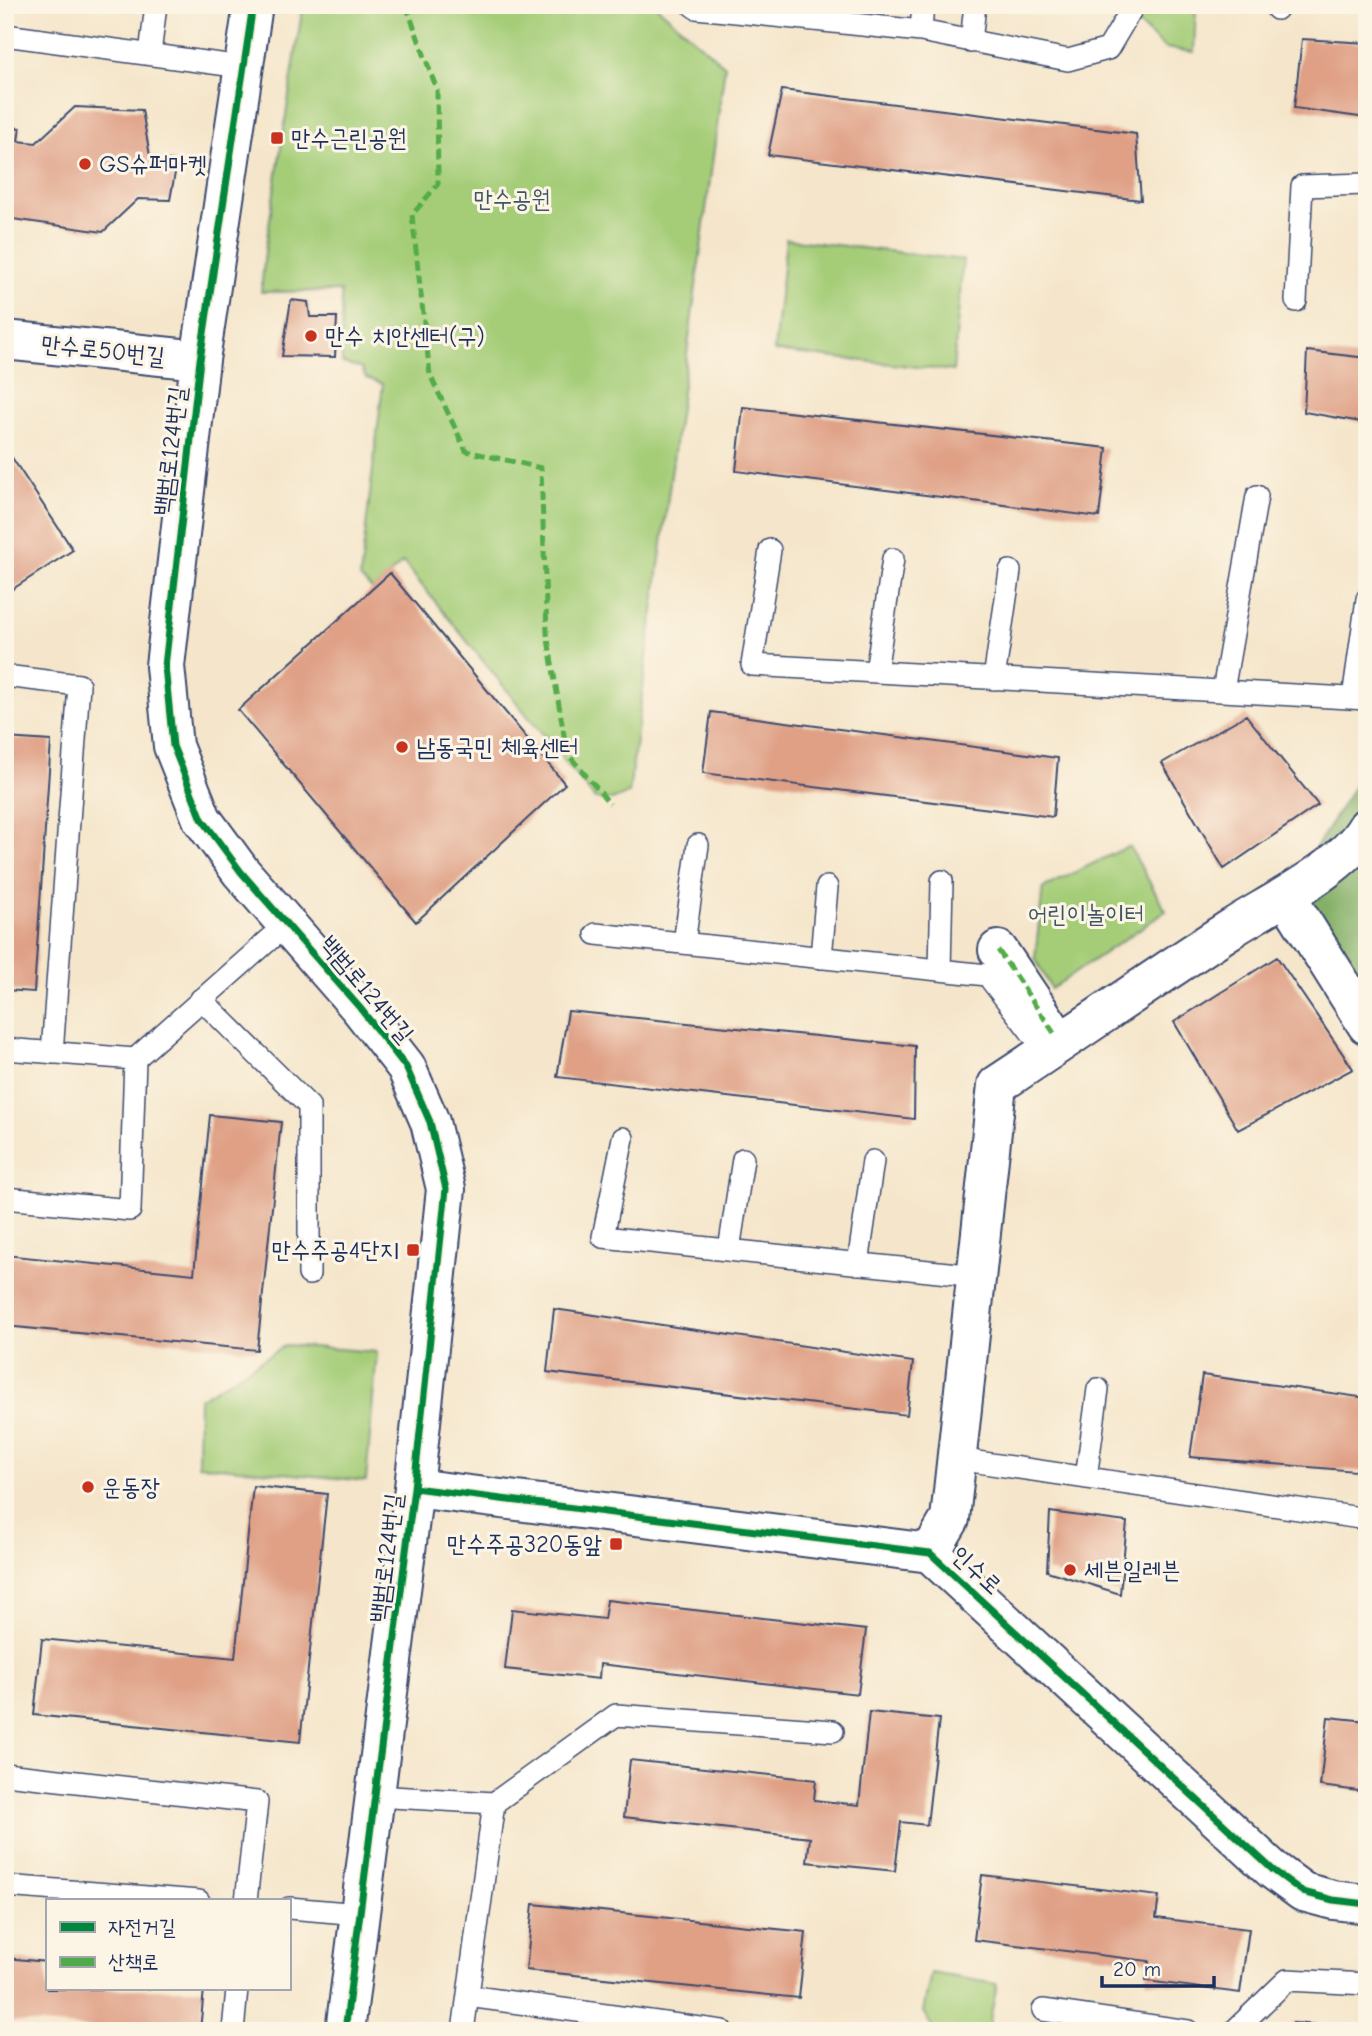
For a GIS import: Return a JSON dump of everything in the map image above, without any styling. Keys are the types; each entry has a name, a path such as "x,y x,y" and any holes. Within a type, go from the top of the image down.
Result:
{"street":[{"name":"백범로124번길","path":"253,5 200,360 165,666 173,746 202,819 241,872 360,1008 406,1067 430,1122 446,1189 414,1488 345,2031"},
{"name":"만수로50번길","path":"5,340 200,360"},
{"path":"929,1552 950,1519 998,1085 1052,1044 1286,896 1350,851 1367,827"},
{"path":"1286,896 1367,1025"},
{"path":"998,950 1052,1044"},
{"name":"인수로","path":"414,1488 929,1552 1273,1870 1303,1892 1332,1900 1367,1904"}],"lane":[{"path":"150,54 156,5"},
{"path":"692,5 696,8 800,12 921,31 1068,60 1108,49 1134,5"},
{"path":"921,31 923,5"},
{"path":"971,41 975,5"},
{"path":"5,35 242,67"},
{"path":"1296,301 1302,186 1367,184"},
{"path":"1223,691 1257,496"},
{"path":"770,550 752,665 1360,699 1367,599"},
{"path":"876,672 893,559"},
{"path":"994,679 1010,572"},
{"path":"5,676 79,685 52,1053"},
{"path":"684,943 698,845"},
{"path":"940,970 942,881"},
{"path":"821,958 827,887"},
{"path":"5,1198 130,1210 135,1059 287,924"},
{"path":"596,934 987,975 1052,1044"},
{"path":"201,999 309,1106 309,1274"},
{"path":"5,1049 135,1059"},
{"path":"623,1138 603,1237 977,1276"},
{"path":"729,1250 743,1160"},
{"path":"858,1264 873,1161"},
{"path":"1086,1478 1098,1389"},
{"path":"957,1459 1367,1519"},
{"path":"375,1796 494,1803 616,1716 833,1731"},
{"path":"5,1774 257,1802 246,1899"},
{"path":"463,2031 494,1803"},
{"path":"5,1886 173,1899"},
{"path":"290,1908 359,1914"},
{"path":"1234,2031 1287,1980 1367,1984"},
{"path":"233,2031 237,1990"},
{"path":"468,1996 722,2031"},
{"path":"1043,2010 1188,2031"}],"green space":[{"name":"만수공원","path":"303,5 655,5 725,66 629,793 612,800 595,799 403,562 373,590 360,578 383,384 366,378 361,368 342,363 341,291 261,292"},
{"path":"1122,5 1196,5 1194,52 1165,48 1122,9"},
{"path":"786,239 963,260 953,371 774,351"},
{"path":"1367,765 1367,1024 1286,896"},
{"name":"어린이놀이터","path":"1129,846 1166,911 1051,989 1035,958 1043,888"},
{"path":"286,1345 377,1352 366,1481 198,1465 199,1399"},
{"path":"931,1973 997,1984 989,2025 1020,2028 1019,2031 935,2031 923,2012"}],"building":[{"path":"1302,39 1367,43 1367,118 1294,108"},
{"path":"782,90 1136,134 1141,200 768,155"},
{"path":"75,107 142,110 150,156 177,162 170,200 138,199 103,232 5,218 5,127 20,128 18,141 36,143"},
{"name":"만수 치안센터(구)","path":"291,300 308,302 310,317 337,317 335,357 282,356"},
{"path":"1307,351 1367,358 1367,423 1304,412"},
{"path":"743,407 1107,448 1099,517 736,471"},
{"path":"5,447 73,550 5,594"},
{"name":"남동국민 체육센터","path":"390,573 565,784 416,922 238,710"},
{"path":"711,712 1058,758 1053,817 703,773"},
{"path":"1246,715 1318,805 1224,869 1162,763"},
{"path":"5,738 51,741 34,992 5,990"},
{"path":"1277,957 1353,1069 1238,1130 1174,1022"},
{"path":"568,1011 915,1046 914,1119 557,1077"},
{"path":"210,1115 281,1122 257,1350 5,1326 5,1255 194,1274"},
{"path":"554,1309 913,1362 907,1415 547,1372"},
{"path":"1202,1375 1367,1398 1367,1472 1190,1457"},
{"path":"253,1486 327,1494 300,1742 34,1715 42,1639 235,1658"},
{"path":"1050,1512 1127,1522 1120,1594 1047,1571"},
{"path":"607,1600 866,1630 858,1694 600,1664 599,1679 505,1669 512,1609 604,1619"},
{"path":"869,1712 939,1719 927,1825 901,1822 895,1871 807,1862 810,1838 624,1817 630,1760 816,1780 814,1800 859,1805"},
{"path":"1328,1717 1367,1721 1367,1792 1320,1786"},
{"path":"982,1875 1159,1896 1156,1918 1249,1929 1240,1993 1146,1981 1149,1961 974,1940"},
{"path":"533,1904 806,1932 799,1998 526,1970"},
{"path":"5,1958 46,1962 46,1990 204,1990 200,2031 128,2031 5,2021"},
{"path":"1293,2023 1366,2029 1366,2031 1293,2031"}],"marked path":[{"path":"406,5 437,90 438,184 412,215 430,375 466,451 541,468 547,633 567,753 610,804"},
{"path":"998,950 1056,1036"}],"cycle path":[{"path":"253,5 200,360 165,666 173,746 202,819 241,872 360,1008 406,1067 430,1122 446,1189 414,1488 345,2031"},
{"path":"414,1488 930,1553 1273,1870 1303,1892 1333,1900 1367,1904"}],"place":[{"name":"만수근린공원","path":"277,138"},
{"name":"GS슈퍼마켓","path":"85,164"},
{"name":"만수 치안센터(구)","path":"311,336"},
{"name":"남동국민 체육센터","path":"402,747"},
{"name":"만수주공4단지","path":"413,1250"},
{"name":"운동장","path":"88,1487"},
{"name":"만수주공320동앞","path":"616,1544"},
{"name":"세븐일레븐","path":"1070,1570"}]}
